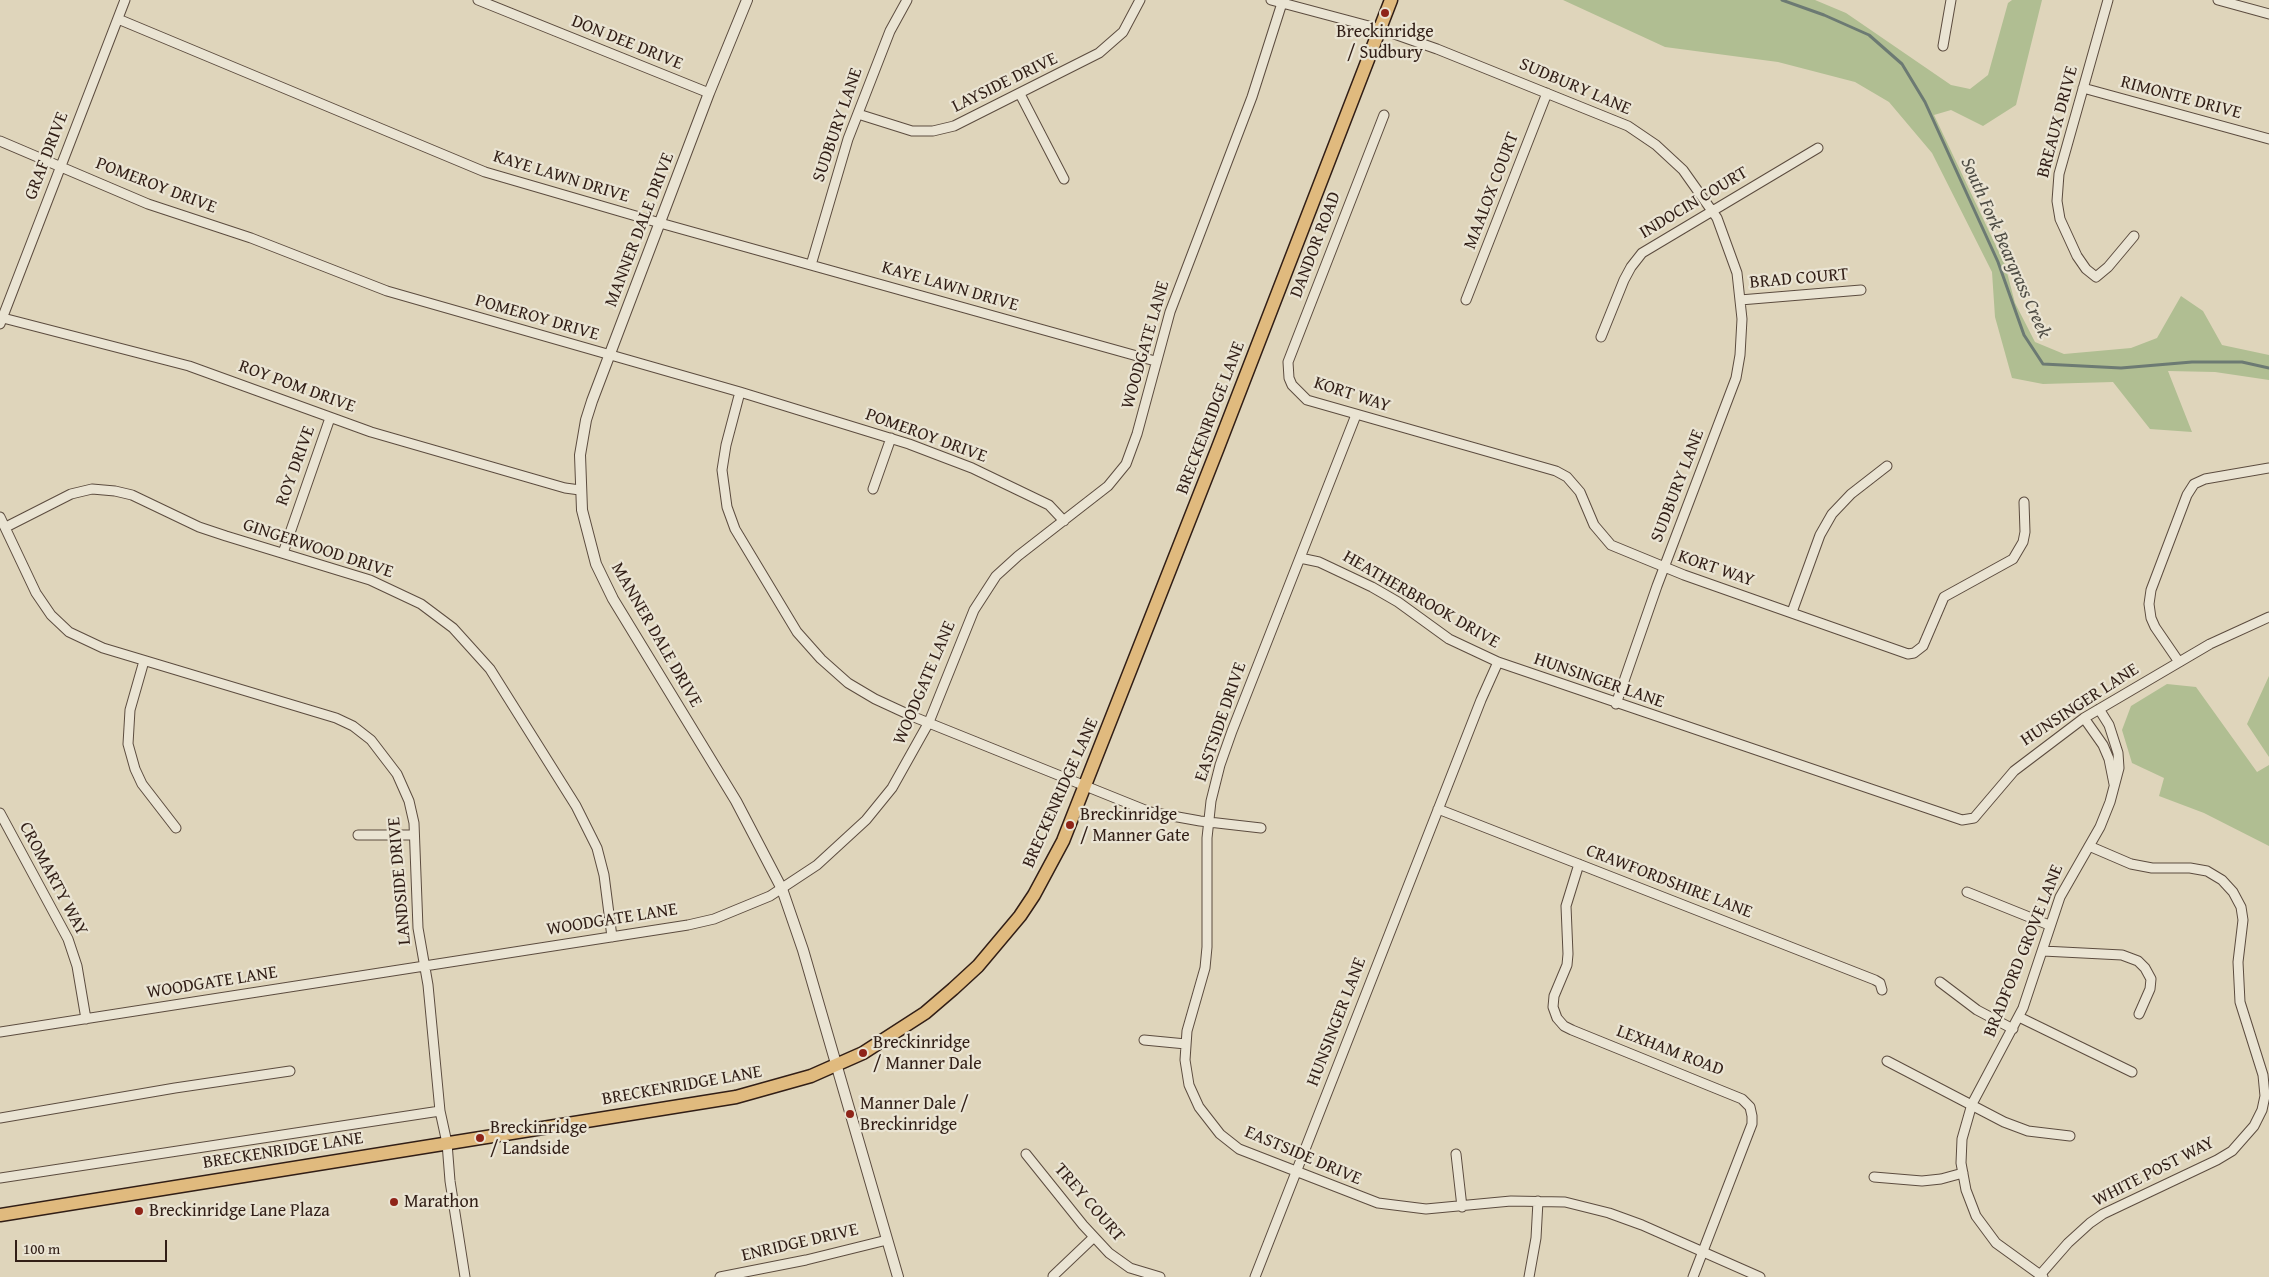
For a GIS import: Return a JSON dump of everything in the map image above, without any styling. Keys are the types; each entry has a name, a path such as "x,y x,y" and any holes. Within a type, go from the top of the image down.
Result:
{"main road":[{"name":"BRECKENRIDGE LANE","path":"0,1215 712,1102 765,1089 835,1066 863,1053 925,1013 978,966 1008,931 1034,895 1063,841 1391,0"}],"street":[{"name":"GRAF DRIVE","path":"1,321 125,0"},
{"name":"DON DEE DRIVE","path":"478,0 709,93"},
{"name":"MANNER DALE DRIVE","path":"747,0 709,93 608,355 590,407 582,438 580,490 588,537 596,564 613,599 736,801 782,889 803,950 835,1066 898,1277"},
{"name":"SUDBURY LANE","path":"811,265 836,176 858,114 890,31 907,0"},
{"name":"LAYSIDE DRIVE","path":"858,114 901,129 933,132 954,126 1084,62 1110,45 1123,32 1140,0"},
{"name":"SUDBURY LANE","path":"1271,0 1380,29 1614,119 1656,145 1683,170 1713,209 1732,257 1740,300 1742,338 1736,378 1664,568 1616,704"},
{"path":"1943,46 1951,0"},
{"name":"BREAUX DRIVE","path":"2108,0 2059,174 2057,201 2060,219 2077,256 2086,269 2096,277 2108,267 2134,236"},
{"path":"2218,0 2269,14"},
{"name":"WOODGATE LANE","path":"0,1032 612,937 714,919 782,889 834,851 866,820 892,788 929,722 966,629 987,588 1006,566 1108,486 1126,464 1137,434 1155,361 1170,312 1252,97 1282,3"},
{"name":"KAYE LAWN DRIVE","path":"118,19 485,172 660,223 1155,361"},
{"name":"RIMONTE DRIVE","path":"2083,88 2269,139"},
{"name":"MAALOX COURT","path":"1466,300 1547,93"},
{"path":"1020,94 1064,179"},
{"name":"DANDOR ROAD","path":"1294,388 1288,370 1291,355 1384,115"},
{"name":"POMEROY DRIVE","path":"0,141 148,204 251,238 387,291 740,392 891,438 972,468 1049,505 1064,520"},
{"name":"INDOCIN COURT","path":"1601,337 1624,280 1635,260 1651,246 1818,148"},
{"name":"BRAD COURT","path":"1740,300 1862,290"},
{"name":"ROY POM DRIVE","path":"1,321 189,366 330,418 489,466 580,490"},
{"name":"KORT WAY","path":"1294,388 1307,400 1556,471 1567,478 1580,492 1594,525 1606,541 1622,551 1664,568 1908,654 1914,653 1924,646 1944,596 2013,559 2023,542 2025,532 2024,502"},
{"path":"740,392 726,445 722,470 727,507 741,543 797,632 821,660 848,683 875,699 1150,812 1260,828"},
{"name":"EASTSIDE DRIVE","path":"1356,415 1220,765 1211,801 1207,838 1205,968 1187,1031 1185,1060 1189,1085 1198,1107 1211,1125 1239,1149 1361,1198 1394,1207 1426,1209 1462,1207 1511,1200 1565,1202 1609,1213 1760,1277"},
{"name":"ROY DRIVE","path":"283,553 330,418"},
{"path":"873,489 891,438"},
{"path":"1792,612 1820,535 1832,514 1851,494 1887,466"},
{"path":"2179,662 2155,627 2148,604 2151,590 2187,495 2194,484 2205,479 2269,468"},
{"name":"GINGERWOOD DRIVE","path":"6,527 71,494 103,489 132,495 200,527 390,588 421,604 453,628 476,650 508,696 587,825 597,848 604,875 612,937"},
{"name":"LANDSIDE DRIVE","path":"0,517 36,593 60,624 86,641 144,661 336,718 361,732 384,754 397,774 409,801 414,835 418,920 425,966 440,1111 447,1143 450,1181 465,1277"},
{"name":"HEATHERBROOK DRIVE","path":"1300,558 1319,562 1372,587 1398,602 1449,639 1498,662"},
{"name":"HUNSINGER LANE","path":"1256,1277 1438,809 1498,662 1616,704 1962,820 1974,818 2014,771 2084,718 2239,629 2269,617"},
{"path":"144,661 130,710 127,734 129,750 142,784 176,828"},
{"name":"BRADFORD GROVE LANE","path":"2042,1276 2006,1251 1988,1233 1971,1205 1963,1172 1962,1139 1972,1104 2019,1017 2049,925 2073,871 2105,818 2119,768 2118,753 2109,724 2099,709"},
{"name":"BRADFORD GROVE LANE","path":"2084,718 2103,745 2109,759 2114,785"},
{"name":"CRAWFORDSHIRE LANE","path":"1438,809 1875,980 1880,983 1882,990"},
{"name":"CROMARTY WAY","path":"0,813 68,939 77,966 86,1019"},
{"path":"358,836 414,835"},
{"name":"WHITE POST WAY","path":"2042,1276 2068,1243 2103,1214 2217,1160 2232,1151 2254,1126 2262,1110 2264,1096 2263,1075 2240,1002 2238,962 2243,920 2241,907 2234,892 2222,880 2207,872 2190,868 2152,868 2131,864 2089,846"},
{"name":"LEXHAM ROAD","path":"1579,864 1566,906 1568,954 1567,965 1554,996 1553,1007 1557,1018 1564,1026 1572,1030 1735,1095 1747,1104 1752,1116 1752,1124 1693,1277"},
{"path":"1967,892 2049,925"},
{"path":"2042,951 2122,955 2138,961 2145,968 2150,979 2150,989 2139,1014"},
{"path":"1940,982 1977,1010 2012,1029"},
{"path":"2019,1017 2132,1072"},
{"path":"1144,1040 1186,1044"},
{"path":"1887,1061 2004,1122 2028,1131 2070,1136"},
{"path":"0,1118 175,1088 290,1071"},
{"path":"0,1178 440,1111"},
{"name":"TREY COURT","path":"1026,1154 1109,1254 1142,1273 1160,1277"},
{"path":"1456,1154 1462,1207"},
{"path":"1874,1177 1922,1181 1941,1179 1963,1172"},
{"path":"1530,1277 1536,1238 1538,1201"},
{"path":"1052,1276 1094,1237"},
{"name":"ENRIDGE DRIVE","path":"720,1277 806,1260 888,1240"}],"green space":[{"path":"1563,0 1815,0 1846,13 1951,85 1970,89 1988,75 2008,3 2012,0 2042,0 2016,105 1983,126 1951,110 1934,115 2005,265 2015,303 2035,342 2064,354 2131,348 2157,338 2181,296 2203,311 2222,345 2269,355 2269,380 2215,372 2168,371 2192,432 2150,429 2113,382 2043,384 2012,378 1995,317 1992,272 1932,153 1889,102 1855,82 1778,62 1665,47"},
{"path":"2269,676 2269,757 2247,724"},
{"path":"2167,684 2196,687 2257,772 2269,765 2269,846 2204,813 2159,796 2164,778 2132,763 2122,730 2131,706"}],"waterway":[{"name":"South Fork Beargrass Creek","path":"1782,0 1824,15 1869,35 1902,64 1925,102 1998,262 2024,335 2043,364 2121,368 2192,362 2242,362 2269,368"}],"place":[{"name":"Breckinridge / Sudbury","path":"1385,13"},
{"name":"Breckinridge / Manner Gate","path":"1070,825"},
{"name":"Breckinridge / Manner Dale","path":"863,1053"},
{"name":"Manner Dale / Breckinridge","path":"850,1114"},
{"name":"Breckinridge / Landside","path":"480,1138"},
{"name":"Marathon","path":"394,1202"},
{"name":"Breckinridge Lane Plaza","path":"139,1211"}]}
